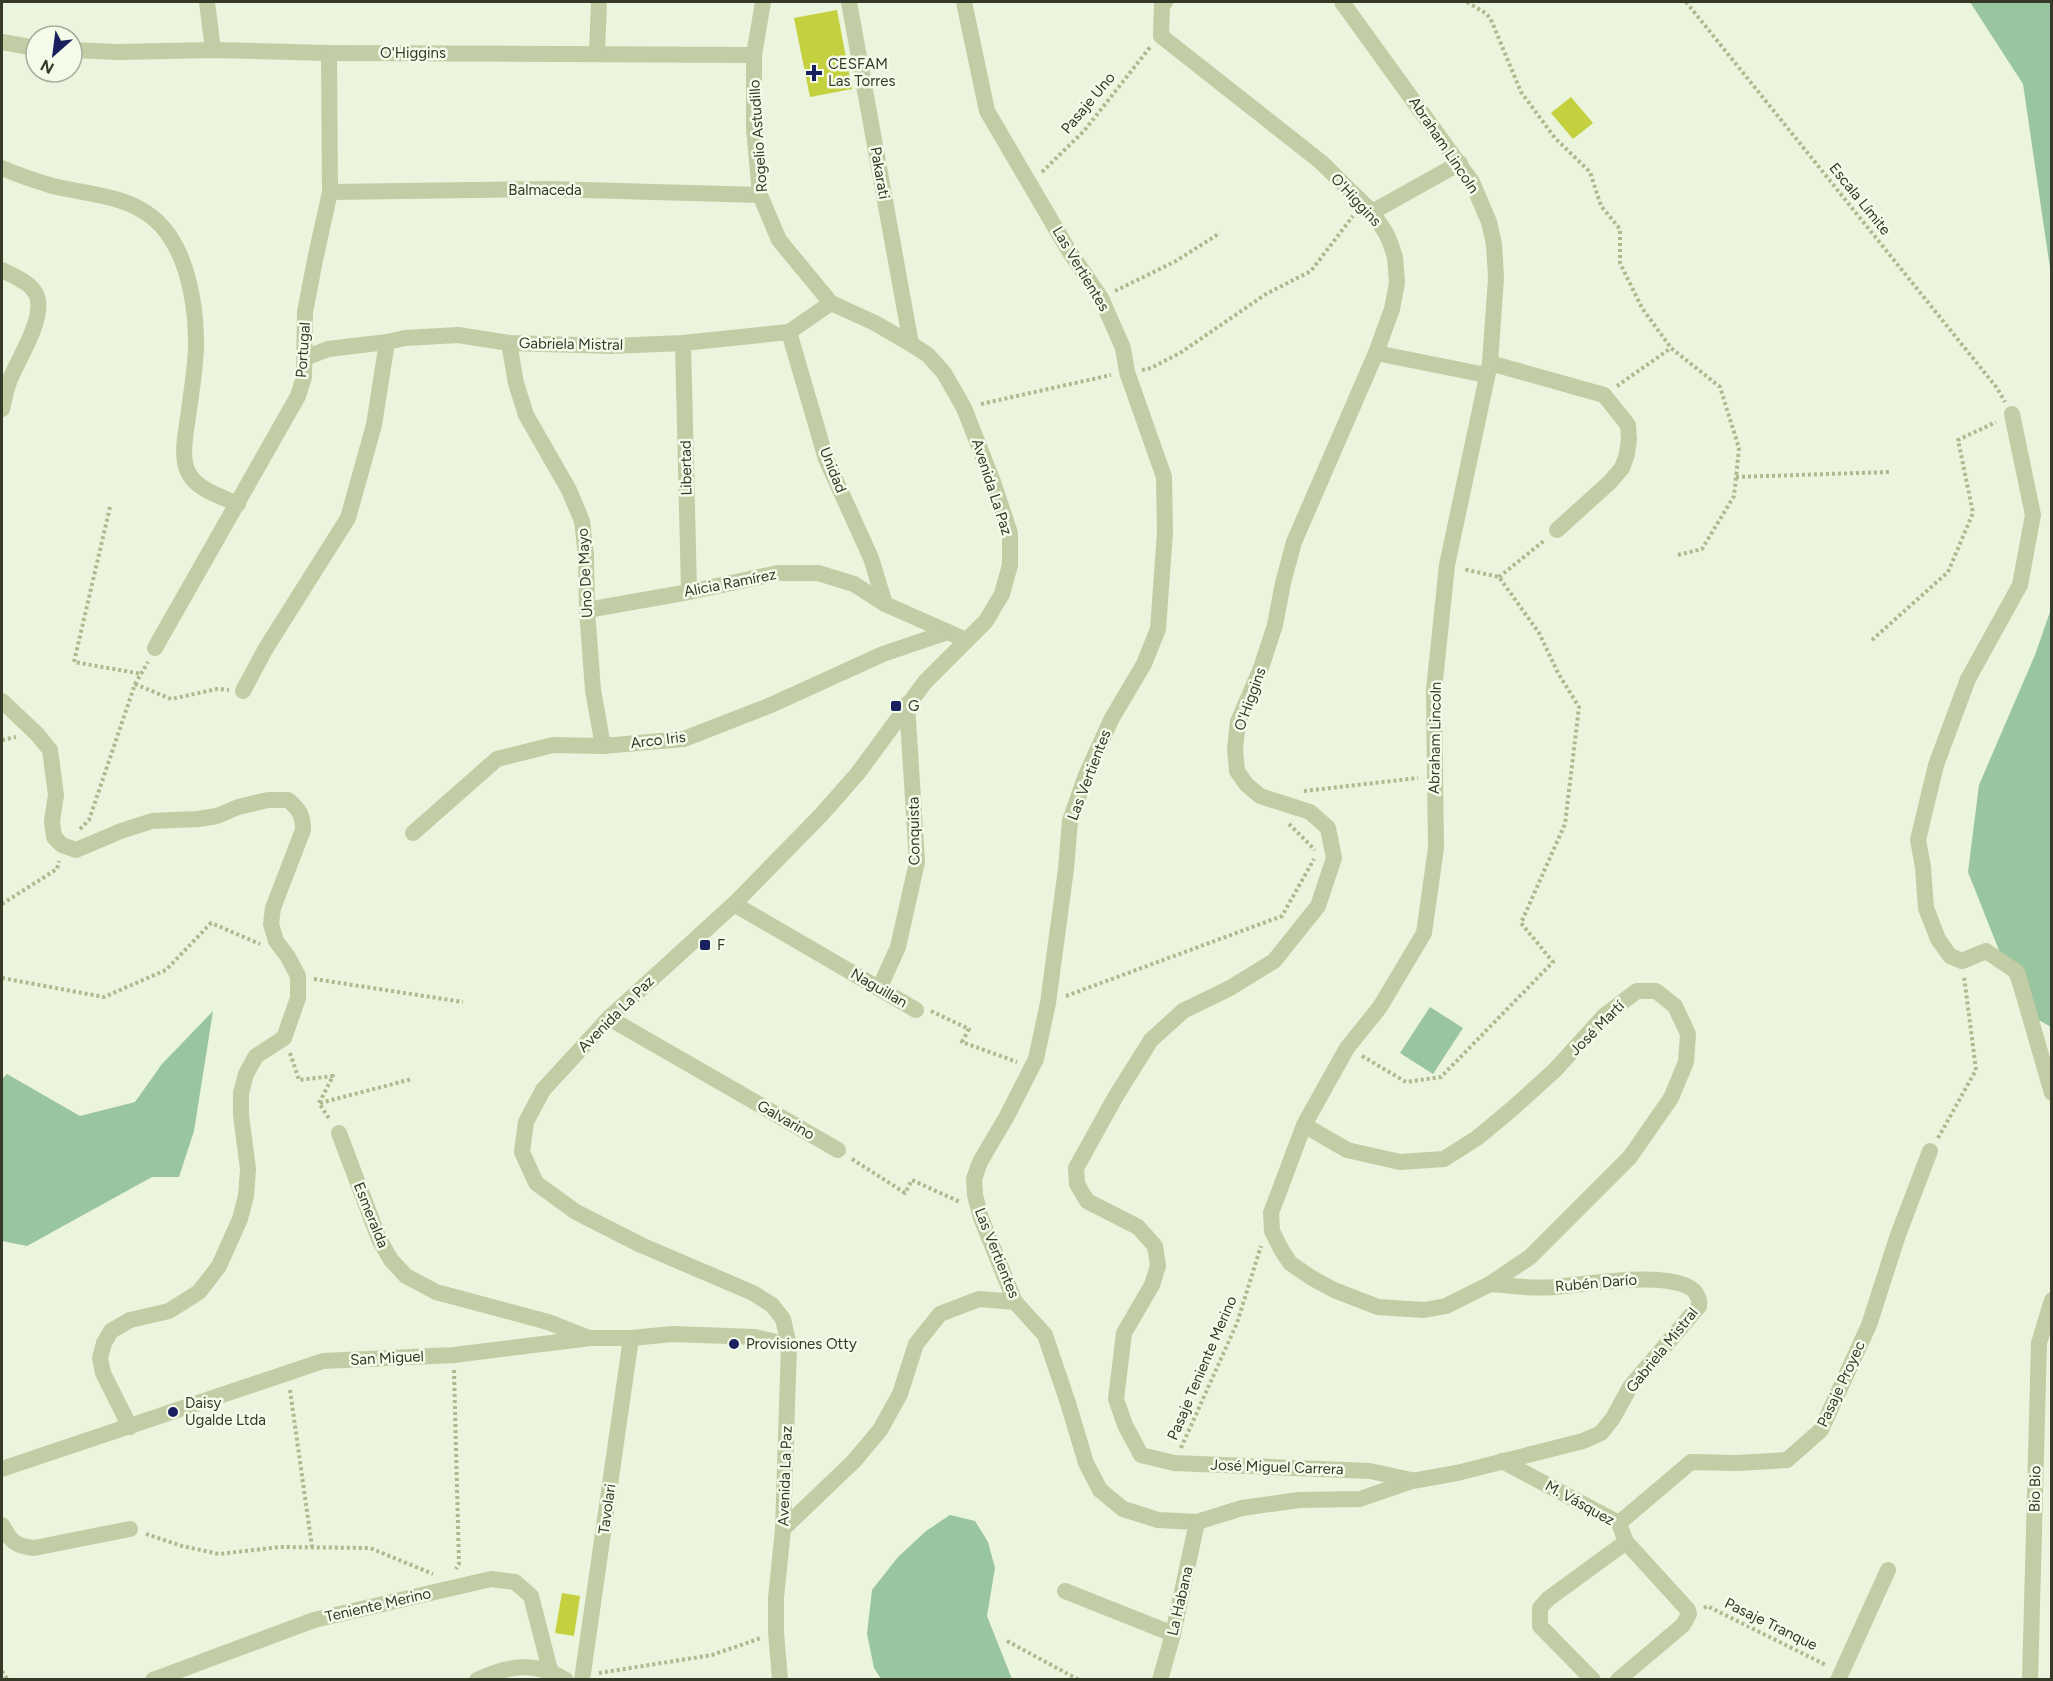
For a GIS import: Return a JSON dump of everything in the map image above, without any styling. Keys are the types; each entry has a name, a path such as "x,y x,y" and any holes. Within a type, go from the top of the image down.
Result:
{"street":[{"path":"207,2 213,50"},
{"path":"597,53 599,2"},
{"name":"Rogelio Astudillo","path":"763,2 754,55 754,128 760,195 779,240 831,303 875,323 911,344"},
{"name":"Pakarati","path":"849,2 911,344"},
{"name":"Las Vertientes","path":"964,2 987,111 1069,251 1101,298 1124,348 1127,372 1164,477 1166,532 1158,629 1144,664 1112,718 1086,776 1070,821 1048,1003 1036,1059 980,1162 974,1179 975,1195 981,1218 1015,1302 1045,1335 1086,1463 1100,1490 1123,1509 1158,1520 1197,1521"},
{"path":"1161,36 1162,3 1164,2"},
{"name":"Abraham Lincoln","path":"1271,1213 1304,1125 1347,1048 1380,1007 1424,933 1436,848 1434,690 1447,565 1488,369 1496,278 1494,244 1482,202 1460,163 1342,2"},
{"name":"O'Higgins","path":"1141,1455 1125,1425 1116,1399 1124,1333 1152,1285 1158,1266 1155,1246 1138,1227 1087,1201 1077,1185 1076,1167 1151,1040 1183,1011 1230,988 1274,961 1318,906 1334,858 1328,828 1310,812 1260,796 1246,784 1238,771 1235,749 1238,722 1261,668 1275,625 1294,542 1376,353 1395,296 1397,270 1389,239 1367,208 1321,162 1161,36"},
{"path":"2,42 24,46"},
{"name":"O'Higgins","path":"84,51 754,55"},
{"name":"Portugal","path":"155,648 298,396 304,377 305,312 330,192 329,53"},
{"path":"1367,208 1460,163"},
{"path":"2,168 53,186 134,205 152,216 169,233 181,255 193,303 196,338 194,374 185,440 185,465 191,477 203,488 238,504"},
{"name":"Balmaceda","path":"330,192 548,189 760,195"},
{"path":"2,270 24,281 36,294 39,310 31,335 10,382 2,409"},
{"name":"Gabriela Mistral","path":"305,358 328,349 405,338 458,335 509,343 612,346 683,343 789,332 831,303"},
{"name":"Unidad","path":"789,332 826,459 871,558 885,604"},
{"path":"243,691 266,648 348,518 374,424 387,342"},
{"name":"Uno De Mayo","path":"509,343 516,383 526,415 569,490 582,521 593,690 603,746"},
{"name":"Libertad","path":"683,343 688,592"},
{"name":"Avenida La Paz","path":"780,1680 776,1598 783,1529 789,1345 783,1319 772,1305 753,1293 641,1245 576,1212 536,1183 522,1152 526,1122 543,1090 609,1018 734,904 822,814 858,773 925,682 986,621 1002,594 1010,565 1010,533 993,482 964,408 944,373 928,355 911,344"},
{"path":"1376,353 1488,369 1604,395 1628,424 1628,454 1622,468 1610,482 1557,530"},
{"path":"2012,414 2033,515 2020,585 1968,679 1936,765 1918,840 1923,867 1926,908 1938,939 1950,956 1962,961 1986,951 2017,972 2052,1093"},
{"name":"Alicia Ramírez","path":"586,609 688,592 778,573 819,573 854,584 885,604 966,640"},
{"name":"Arco Iris","path":"413,832 497,759 553,745 603,746 684,739 771,705 883,654 948,632"},
{"path":"2,701 37,734 50,750 56,795 52,821 54,837 62,845 76,850 152,821 217,816 238,807 268,800 288,800 298,808 303,818 303,830 273,908 272,924 276,941 298,976 298,998 284,1038 256,1056 246,1074 241,1093 241,1115 248,1169 246,1196 240,1219 219,1266 199,1292 170,1311 130,1320 111,1330 104,1343 100,1358 104,1373 130,1427"},
{"name":"Conquista","path":"879,989 898,947 917,862 907,704"},
{"name":"Naguillan","path":"734,904 916,1010"},
{"name":"José Martí","path":"1304,1125 1347,1150 1400,1162 1444,1159 1477,1138 1512,1109 1555,1070 1604,1016 1637,991 1656,991 1675,1006 1688,1034 1686,1062 1671,1098 1630,1157 1530,1257 1490,1284"},
{"name":"Galvarino","path":"609,1018 838,1150"},
{"name":"Esmeralda","path":"339,1133 379,1239 390,1260 406,1276 436,1292 548,1322 591,1338"},
{"name":"Pasaje Proyec","path":"1619,1523 1691,1462 1737,1463 1787,1460 1821,1430 1869,1325 1898,1235 1930,1151"},
{"path":"1271,1213 1272,1232 1290,1263 1334,1290 1378,1307 1424,1310 1446,1306 1490,1284"},
{"name":"Rubén Darío","path":"1490,1284 1553,1288 1650,1278 1692,1289 1698,1296"},
{"name":"Gabriela Mistral","path":"1601,1433 1613,1418 1630,1387 1699,1306 1698,1296"},
{"path":"783,1529 854,1461 880,1430 900,1394 916,1344 940,1314 979,1299 1015,1302"},
{"name":"Bio Bio","path":"2030,1680 2039,1343 2052,1300"},
{"name":"San Miguel","path":"2,1469 323,1361 454,1355 591,1338 631,1338 673,1334 755,1337 789,1345"},
{"name":"Tavolari","path":"583,1678 631,1338"},
{"name":"José Miguel Carrera","path":"1197,1521 1242,1508 1299,1500 1360,1499 1412,1481 1456,1473 1583,1441 1601,1433"},
{"name":"José Miguel Carrera","path":"1141,1455 1174,1463 1370,1471 1412,1481"},
{"name":"M. Vásquez","path":"1502,1461 1619,1523 1626,1542 1689,1614"},
{"name":"La Habana","path":"1160,1680 1173,1634 1197,1521"},
{"path":"2,1525 10,1538 20,1547 34,1548 130,1529"},
{"path":"1593,1680 1540,1626 1540,1608 1548,1599 1626,1542"},
{"path":"1840,1676 1888,1570"},
{"name":"Teniente Merino","path":"153,1680 314,1620 454,1583 491,1579 515,1582 525,1588 531,1596 550,1670"},
{"path":"1065,1591 1173,1634"},
{"path":"1617,1680 1678,1630 1689,1614"},
{"path":"477,1680 498,1670 530,1673 550,1670 566,1680"}],"path":[{"path":"1467,2 1487,14 1521,92 1555,138 1590,172 1602,206 1620,229 1620,263 1642,308 1671,348 1720,387 1739,448 1734,496 1702,549 1678,555"},
{"name":"Escala Límite","path":"1686,2 1997,388 2012,414"},
{"name":"Pasaje Uno","path":"1031,183 1084,130 1146,51 1161,36"},
{"path":"964,408 1151,368 1180,353 1266,294 1311,271 1367,208"},
{"path":"1101,298 1176,261 1220,233"},
{"path":"1604,395 1671,348"},
{"path":"1872,640 1948,572 1973,513 1958,440 2012,414"},
{"path":"1736,477 1889,472"},
{"path":"110,507 74,662 142,674"},
{"path":"1499,577 1557,530"},
{"path":"1347,1048 1406,1082 1441,1077 1553,962 1521,923 1565,825 1579,707 1558,673 1539,633 1499,577 1447,565"},
{"path":"2,904 57,869 62,845 89,820 135,684 155,648"},
{"path":"135,684 171,699 217,689 243,691"},
{"path":"1295,792 1434,776"},
{"path":"1048,1003 1282,916 1318,853"},
{"path":"2,978 105,998 166,970 210,924 288,957"},
{"path":"1930,1151 1976,1071 1962,961"},
{"path":"298,976 463,1002"},
{"name":"Naguillan","path":"916,1010 922,1006 969,1029 962,1042 1018,1062 1022,1052 1036,1059"},
{"path":"284,1038 299,1080 333,1076 319,1103"},
{"path":"319,1103 412,1079"},
{"path":"319,1103 339,1133"},
{"path":"838,1150 905,1193 912,1180 957,1200"},
{"name":"Pasaje Teniente Merino","path":"1174,1463 1237,1323 1271,1213"},
{"path":"130,1529 182,1546 219,1554 280,1547 370,1548 454,1583 459,1564 454,1355"},
{"path":"287,1372 312,1547"},
{"name":"Pasaje Tranque","path":"1689,1614 1707,1606 1840,1676"},
{"path":"583,1678 712,1655 776,1632"},
{"path":"1007,1641 1079,1680"},
{"path":"2,1671 8,1680"}],"green space":[{"path":"1970,2 2051,2 2051,275 2023,84"},
{"path":"2051,609 2051,1027 2023,1011 1968,872 1979,785 2035,655"},
{"path":"1430,1007 1463,1028 1433,1074 1400,1053"},
{"path":"213,1011 194,1131 179,1177 152,1177 27,1246 2,1241 2,1079 7,1074 80,1116 135,1102 162,1064"},
{"path":"950,1515 975,1521 988,1542 995,1568 987,1616 1012,1679 881,1679 874,1668 867,1634 872,1590 898,1557 926,1531"}],"building":[{"path":"837,10 852,89 810,97 794,18"},
{"path":"1571,97 1593,123 1573,139 1551,113"},
{"path":"562,1593 580,1596 574,1636 555,1633"}],"place":[{"name":"CESFAM Las Torres","path":"814,73"},
{"name":"G","path":"896,706"},
{"name":"F","path":"705,945"},
{"name":"Provisiones Otty","path":"734,1344"},
{"name":"Daisy Ugalde Ltda","path":"173,1412"}]}
